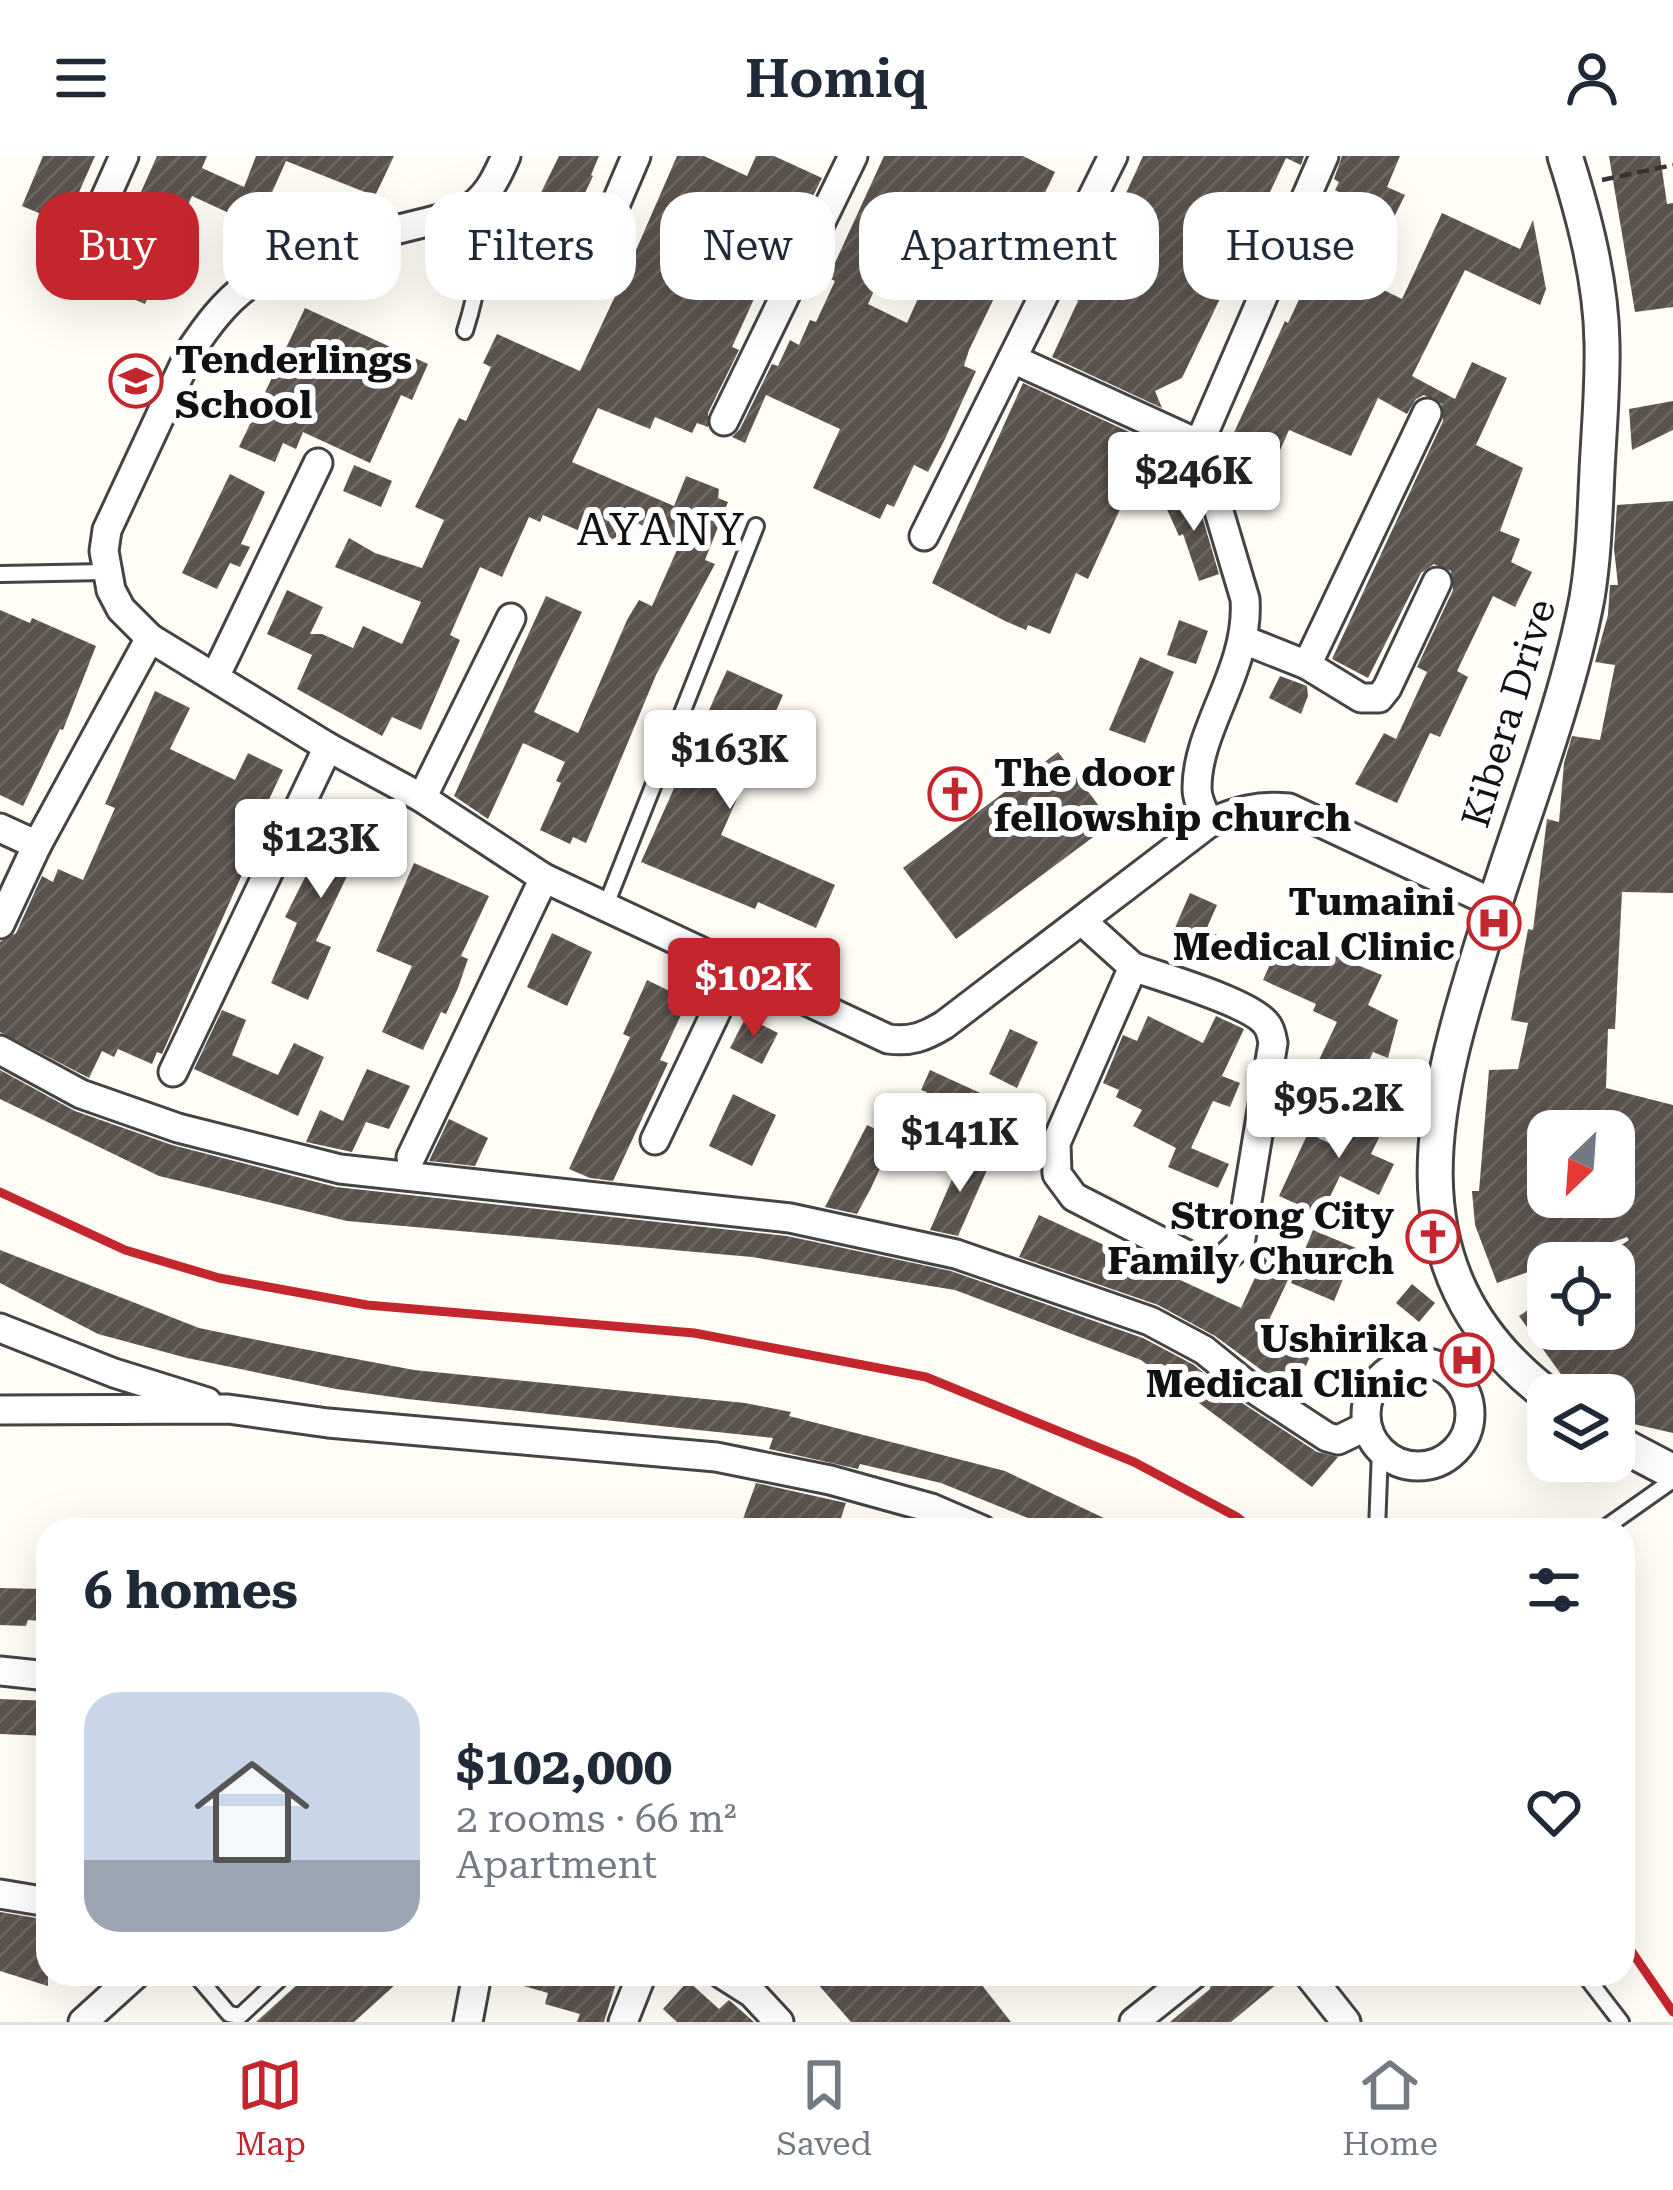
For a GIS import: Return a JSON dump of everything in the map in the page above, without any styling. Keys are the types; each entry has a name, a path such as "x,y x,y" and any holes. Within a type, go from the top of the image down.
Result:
{"street":[{"path":"108,192 124,156"},
{"path":"486,192 506,156"},
{"path":"621,192 636,156"},
{"path":"724,421 853,156"},
{"path":"1209,824 1197,790 1200,767 1244,640 1245,598 1199,444 1324,156"},
{"path":"923,536 1013,358 1104,159"},
{"name":"Kibera Drive","path":"1527,1377 1496,1350 1454,1276 1438,1220 1433,1177 1451,1039 1541,763 1588,580 1603,344 1592,258 1570,172"},
{"path":"425,224 291,263 248,286 226,305 191,350 107,530 106,572 121,609 150,638 328,747 422,798 544,878 888,1039 906,1042 944,1025 1209,824 1238,810 1289,808 1495,904"},
{"path":"1013,358 1199,444"},
{"path":"1306,665 1426,413"},
{"path":"215,677 318,463"},
{"path":"1244,640 1306,665 1360,698 1379,698 1436,581"},
{"path":"422,798 512,618"},
{"path":"0,924 37,844 150,638"},
{"path":"172,1072 328,747"},
{"path":"0,828 37,844"},
{"path":"411,1157 544,878"},
{"path":"1082,921 1133,967 1230,1002 1256,1014 1270,1030 1273,1043 1250,1201 1240,1244 1221,1262 1199,1261 1074,1197 1057,1174 1056,1143 1133,967"},
{"path":"655,1140 737,968"},
{"path":"0,1050 81,1094 178,1128 340,1169 790,1218 956,1254 1150,1321 1204,1350 1327,1437 1374,1438"},
{"path":"0,1328 114,1373 228,1409"},
{"path":"1456,1378 1496,1350"},
{"path":"1406,1363 1433,1364 1456,1378 1470,1402 1469,1429 1455,1452 1431,1466 1404,1465 1374,1438 1368,1399 1382,1376 1406,1363"},
{"path":"0,1410 228,1409 328,1423 716,1457 830,1480 955,1518"},
{"path":"1635,1453 1673,1476"},
{"path":"0,1671 36,1675"},
{"path":"0,1894 36,1900"},
{"path":"96,2018 125,1986"},
{"path":"468,2022 475,1986"},
{"path":"623,2022 637,1986"},
{"path":"740,1986 779,2022"},
{"path":"1134,2022 1179,1986"},
{"path":"1318,1986 1346,2022"}],"lane":[{"path":"465,331 474,300"},
{"path":"606,905 756,526"},
{"path":"0,574 106,572"},
{"path":"1374,1438 1377,1518"},
{"path":"1617,1518 1673,1476"},
{"path":"205,1986 229,2014 240,2016 272,1986"},
{"path":"1593,1986 1621,2022"}],"path":[{"path":"1570,172 1616,176 1673,165"}],"building":[{"path":"43,156 95,156 79,192 36,192 36,212 22,206"},
{"path":"157,156 207,156 202,168 244,187 256,156 394,156 377,192 365,192 286,161 272,192 223,192 223,210 199,199 199,192 141,192"},
{"path":"559,156 599,156 585,192 541,192"},
{"path":"677,156 704,156 747,176 756,156 774,156 822,178 815,192 661,192"},
{"path":"884,156 1023,156 1055,172 1045,192 867,192"},
{"path":"1143,156 1304,156 1301,165 1286,158 1270,192 1183,192 1183,300 1219,300 1182,378 1155,391 1162,408 1052,357 1077,300 1159,300 1159,192 1127,192"},
{"path":"1342,156 1400,156 1387,187 1405,195 1397,211 1397,192 1339,192 1334,179"},
{"path":"1609,156 1660,156 1667,204 1673,203 1673,307 1635,312"},
{"path":"660,195 660,300 754,300 732,347 739,350 708,413 708,427 697,423 692,433 655,417 650,429 598,408 572,462 674,506 686,476 719,489 718,498 728,502 705,560 715,564 656,675 586,843 573,837 570,844 540,830 565,762 523,743 488,819 454,796 546,596 582,612 534,712 578,733 627,620 639,600 652,606 680,543 626,518 614,546 543,515 540,522 529,517 502,577 480,567 450,635 460,640 421,730 392,717 382,736 297,689 312,655 267,634 287,590 323,607 310,634 322,634 353,648 363,626 402,644 421,602 335,567 349,538 375,553 422,568 444,520 415,507 459,418 466,421 491,367 483,363 497,334 580,371 613,300 636,300 636,250"},
{"path":"859,210 859,300 870,300 868,304 907,323 917,300 993,300 964,366 976,371 928,472 914,465 894,507 887,504 880,519 813,488 840,429 766,395 745,443 732,437 772,364 778,366 790,340 799,345 810,320 816,322 826,300 835,300 835,263"},
{"path":"1442,213 1520,249 1533,220 1546,289 1540,305 1465,270 1412,376 1455,399 1472,362 1507,378 1476,445 1523,468 1500,531 1520,539 1511,562 1532,572 1515,607 1493,596 1457,671 1468,677 1440,737 1430,733 1397,803 1355,784 1384,733 1396,739 1427,672 1417,667 1453,590 1451,571 1434,564 1421,573 1368,678 1332,659 1443,421 1442,404 1424,395 1407,414 1378,398 1351,456 1289,430 1273,466 1277,474 1268,500 1252,507 1228,465 1254,447 1232,437 1285,321 1288,323 1299,300 1402,299"},
{"path":"305,308 428,364 412,400 401,395 370,463 303,432 296,449 283,443 275,462 239,447"},
{"path":"1023,383 1151,442 1088,579 1076,573 1050,634 1005,621 932,583"},
{"path":"1673,401 1673,430 1632,450 1629,409"},
{"path":"354,465 392,481 381,507 343,491"},
{"path":"230,474 265,492 241,544 250,547 240,567 230,563 217,589 182,573"},
{"path":"1195,492 1219,574 1199,581 1183,534 1179,536 1165,505"},
{"path":"1673,501 1673,893 1622,892 1615,1029 1608,1029 1606,1088 1673,1105 1673,1433 1635,1424 1635,1374 1561,1374 1544,1350 1635,1350 1635,1242 1626,1242 1627,1237 1613,1242 1527,1242 1527,1272 1497,1283 1475,1225 1472,1191 1479,1191 1489,1070 1518,1069 1528,1023 1511,1020 1528,929 1533,930 1547,819 1559,822 1564,763 1572,736 1600,740 1615,665 1595,662 1608,615 1610,585 1618,585 1617,505"},
{"path":"0,610 30,623 32,618 96,646 63,730 23,806 0,795"},
{"path":"1179,620 1208,631 1196,664 1167,655"},
{"path":"1140,657 1174,672 1145,743 1109,730"},
{"path":"727,670 783,695 721,835 835,885 816,928 758,902 755,909 641,862"},
{"path":"1280,676 1307,686 1301,714 1269,698"},
{"path":"155,691 190,708 170,749 235,780 248,753 283,770 255,829 261,832 162,1054 157,1052 152,1064 118,1049 114,1057 102,1051 89,1078 0,1032 0,942 16,933 42,876 53,882 58,869 83,880 115,808 105,804"},
{"path":"1058,752 1112,823 956,939 903,868"},
{"path":"341,806 378,824 316,941 331,947 308,1000 271,983 297,923 285,917"},
{"path":"414,863 489,896 461,956 468,959 458,988 423,1050 382,1032 412,966 376,951"},
{"path":"1190,893 1217,905 1206,930 1232,941 1223,961 1171,937"},
{"path":"552,933 592,952 567,1006 527,987"},
{"path":"1283,935 1382,975 1368,1005 1398,1020 1388,1058 1373,1052 1350,1100 1309,1081 1337,1022 1313,1011 1316,1004 1263,980"},
{"path":"647,980 688,1000 660,1060 668,1063 613,1181 590,1178 569,1169 630,1037 623,1034"},
{"path":"222,1010 246,1020 232,1055 278,1075 294,1043 324,1057 298,1116 194,1069"},
{"path":"1148,1016 1203,1043 1216,1016 1244,1029 1222,1076 1240,1083 1230,1107 1213,1101 1191,1148 1229,1164 1218,1188 1168,1167 1176,1148 1133,1126 1142,1110 1116,1097 1119,1090 1103,1083 1123,1035 1137,1041"},
{"path":"746,1017 778,1033 762,1064 730,1048"},
{"path":"1010,1029 1038,1042 1017,1088 989,1074"},
{"path":"367,1069 410,1086 389,1129 366,1122 352,1152 306,1142 320,1110 343,1121"},
{"path":"0,1070 75,1111 172,1145 336,1187 787,1236 951,1271 1143,1338 1194,1365 1317,1452 1338,1457 1312,1487 1141,1360 955,1290 752,1257 347,1221 159,1176 0,1099"},
{"path":"930,1070 989,1097 972,1134 919,1109"},
{"path":"733,1094 776,1115 752,1166 709,1146"},
{"path":"1352,1100 1389,1117 1371,1154 1394,1164 1379,1195 1340,1176 1321,1215 1279,1196 1308,1133 1331,1144"},
{"path":"449,1119 488,1138 475,1166 429,1161"},
{"path":"867,1125 894,1138 871,1188 857,1214 825,1207"},
{"path":"964,1152 990,1163 958,1236 930,1230"},
{"path":"1039,1215 1241,1308 1265,1256 1274,1260 1276,1254 1296,1263 1269,1320 1317,1340 1294,1394 1215,1336 1158,1305 1019,1257"},
{"path":"1313,1230 1356,1248 1334,1301 1291,1283"},
{"path":"0,1250 199,1328 277,1344 414,1370 745,1403 791,1412 789,1416 1005,1471 1104,1518 1028,1518 941,1483 769,1449 773,1438 407,1399 187,1358 98,1334 0,1283"},
{"path":"1412,1284 1435,1303 1419,1322 1396,1303"},
{"path":"756,1483 846,1503 841,1518 743,1518"},
{"path":"0,1588 36,1589 36,1621 28,1620 26,1626 0,1625"},
{"path":"0,1699 36,1700 36,1736 0,1734"},
{"path":"0,1912 36,1918 36,1982 0,1971"},
{"path":"296,1986 394,1986 354,2022 256,2022"},
{"path":"524,1986 615,1986 604,2022 577,2022 580,2014 545,2004 548,1993"},
{"path":"684,1986 694,1986 719,2009 729,2000 754,2022 677,2022 663,2009"},
{"path":"820,1986 982,1986 1011,2022 851,2022"},
{"path":"1274,1986 1231,2022 1170,2022 1210,1989"}],"railway":[{"path":"0,1192 125,1250 219,1278 367,1305 694,1333 926,1377 1134,1462 1238,1518"},
{"path":"1635,1957 1673,2012"}],"place":[{"name":"Tenderlings School","path":"136,381"},
{"name":"The door fellowship church","path":"955,794"},
{"name":"Tumaini Medical Clinic","path":"1494,923"},
{"name":"Strong City Family Church","path":"1433,1237"},
{"name":"Ushirika Medical Clinic","path":"1467,1360"}],"district":[{"name":"AYANY","path":"662,529"}]}
